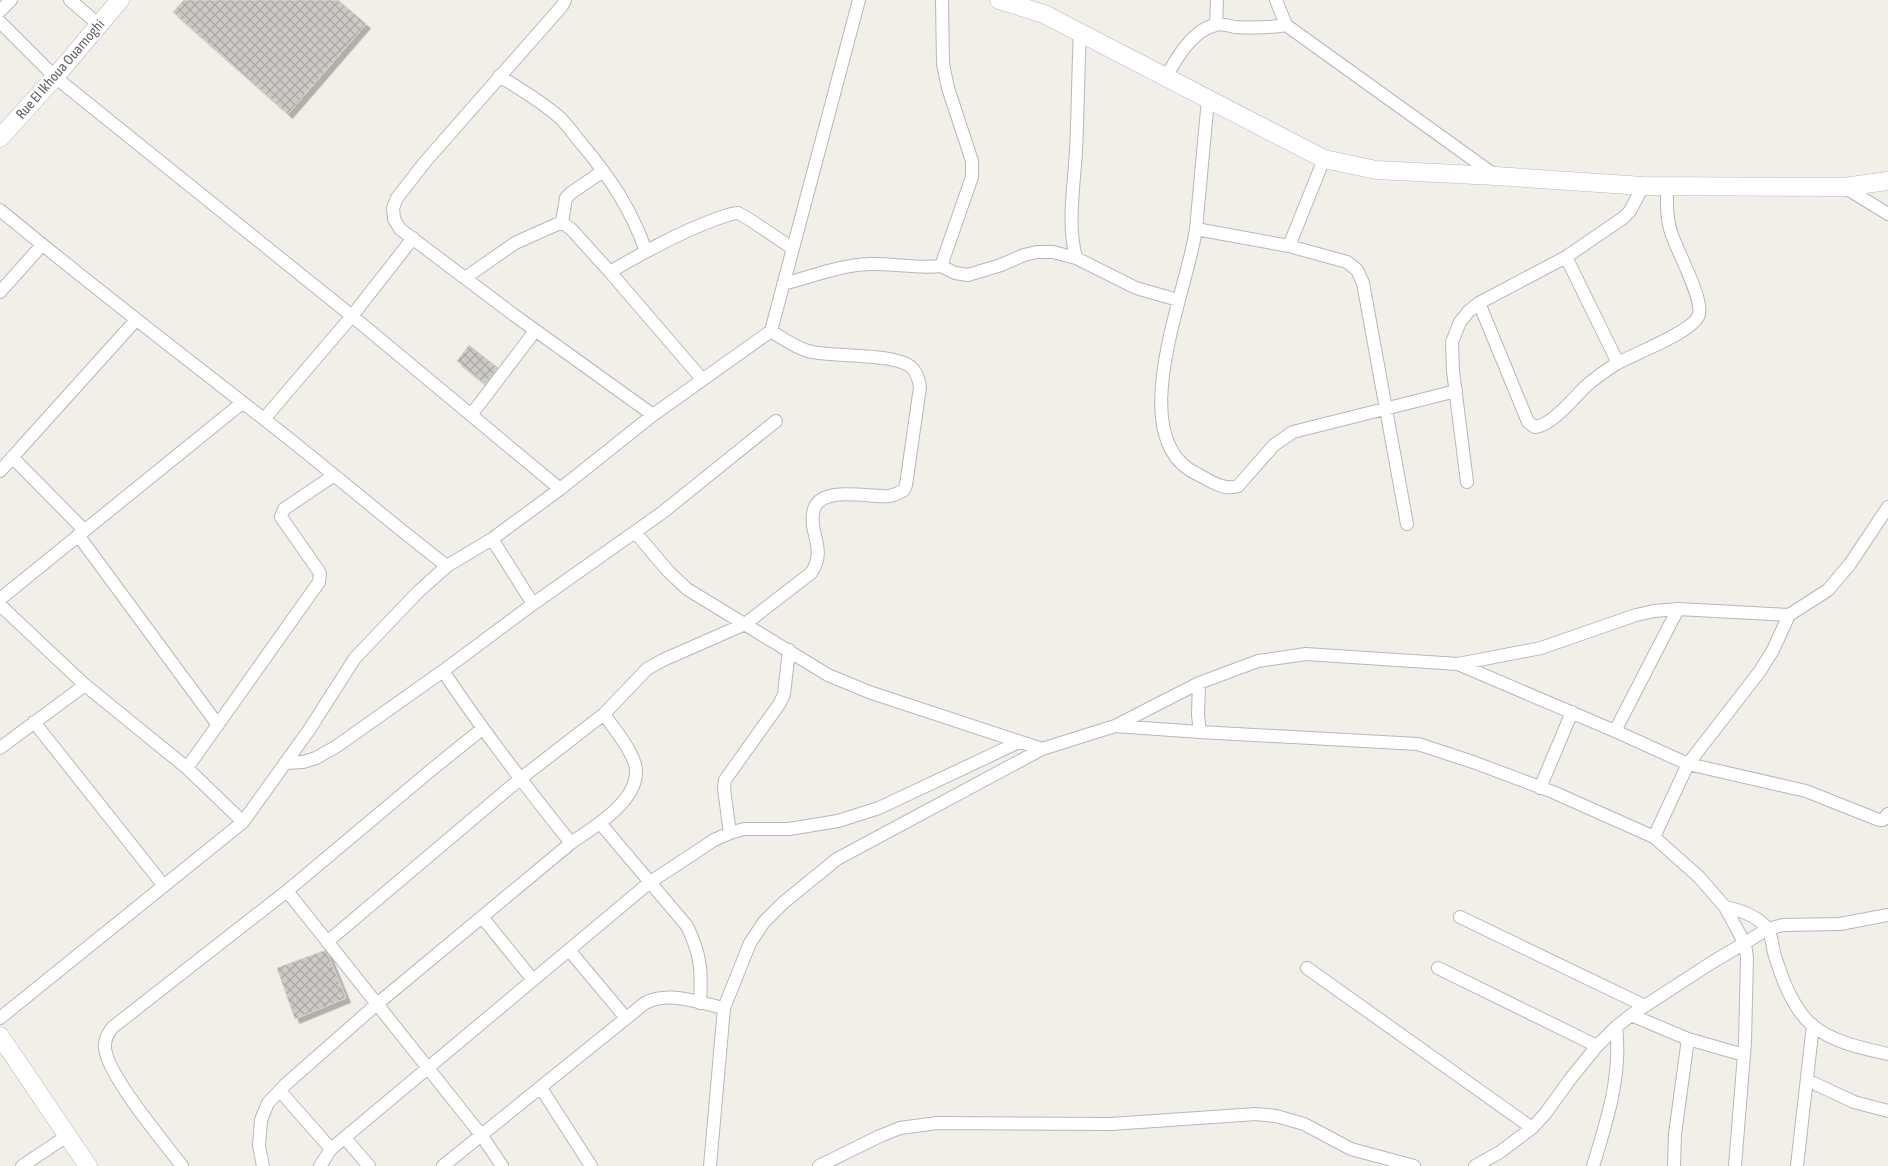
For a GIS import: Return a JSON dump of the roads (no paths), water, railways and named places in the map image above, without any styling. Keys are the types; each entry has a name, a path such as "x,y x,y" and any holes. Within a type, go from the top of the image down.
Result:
{"street":[{"path":"0,11 10,0"},
{"path":"71,0 98,24"},
{"name":"Rue EI Ikhoua Ouarnoghi","path":"2,132 55,77 120,0"},
{"path":"565,0 562,6 425,162 397,198 393,208 394,219 400,229 653,415"},
{"path":"0,1018 243,822 285,764 355,658 417,593 447,566 492,539 560,489 653,415 770,331 859,0"},
{"path":"941,266 972,177 972,160 948,88 943,64 942,0"},
{"path":"999,0 1044,14 1324,159 1376,170 1643,186 1844,186 1888,181"},
{"path":"1216,24 1217,0"},
{"path":"1276,0 1286,25 1496,176"},
{"path":"0,22 55,77 352,316 560,489"},
{"path":"1166,77 1180,52 1191,40 1216,24 1270,28 1286,25"},
{"path":"1076,258 1073,247 1071,218 1076,150 1080,32"},
{"path":"499,76 530,94 560,118 621,195 634,220 646,251"},
{"path":"1208,99 1196,229 1191,257 1178,300 1160,389 1160,412 1166,439 1174,457 1190,472 1232,488 1238,486 1274,445 1294,432 1456,391"},
{"path":"1289,246 1324,159"},
{"path":"562,222 566,198 570,193 603,171"},
{"path":"1467,482 1452,342 1460,322 1469,310 1480,303 1566,257 1624,218 1630,211 1643,186"},
{"path":"1480,303 1528,422 1535,427 1543,424 1572,402 1599,376 1618,363 1689,328 1699,316 1700,307 1695,291 1671,234 1668,217 1667,186"},
{"path":"1844,186 1888,214"},
{"path":"0,210 136,320 264,419 393,525 447,566"},
{"path":"610,272 646,251 701,225 739,213 792,248"},
{"path":"562,222 572,230 610,272 702,379"},
{"path":"465,278 515,244 562,222"},
{"path":"1196,229 1289,246 1347,262 1357,270 1363,284 1407,524"},
{"path":"264,419 352,316 413,238"},
{"path":"0,292 42,245"},
{"path":"783,284 851,266 870,264 920,268 941,266 955,273 968,275 1037,252 1053,252 1076,258 1136,288 1178,300"},
{"path":"1566,257 1618,363"},
{"path":"0,471 136,320"},
{"path":"471,415 535,330"},
{"path":"327,942 520,779 604,714 647,669 663,660 745,624 804,579 817,564 818,553 812,514 816,505 823,498 835,494 891,496 904,490 920,387 918,376 912,368 902,362 878,357 847,356 807,351 770,331"},
{"path":"0,599 242,403"},
{"path":"285,764 316,758 337,746 664,512 776,421"},
{"path":"12,457 81,533 218,726"},
{"path":"186,768 218,726 319,582 320,574 318,570 281,517 284,509 333,476"},
{"path":"1654,837 1688,764 1760,671 1773,650 1789,615 1828,590 1850,564 1888,507"},
{"path":"635,532 668,571 688,589 828,674 869,692 1042,749"},
{"path":"492,539 533,604"},
{"path":"0,605 85,685 186,768 243,822"},
{"path":"710,1166 724,1008 750,943 764,922 782,903 836,859 1042,749 1115,726 1199,683 1258,661 1306,654 1458,664 1541,648 1636,615 1654,611 1678,609 1789,615"},
{"path":"1615,731 1678,609"},
{"path":"730,833 724,789 725,780 780,703 784,694 789,650"},
{"path":"1458,664 1688,764 1806,791 1869,817 1886,819"},
{"path":"444,671 482,729 571,844"},
{"path":"1199,683 1198,714 1200,732"},
{"path":"0,748 85,685"},
{"path":"1540,788 1572,712"},
{"path":"263,1166 259,1146 261,1120 268,1104 280,1091 377,1004 571,844 600,823 630,795 634,785 636,770 630,753 604,714"},
{"path":"34,722 164,886"},
{"path":"1115,726 1418,744 1540,788 1654,837 1699,877 1725,907 1745,944 1747,958 1744,1055 1735,1166"},
{"path":"182,1166 110,1067 105,1048 107,1035 113,1027 287,891 430,770 482,729"},
{"path":"320,1166 331,1149 649,883 714,840 744,829 789,829 838,821 879,808 1019,742"},
{"path":"600,823 687,926 696,945 700,965 700,1003"},
{"path":"287,891 482,1136 502,1166"},
{"path":"1725,907 1743,910 1768,929 1775,958 1786,984 1800,1011 1813,1025 1843,1042 1888,1054"},
{"path":"1475,1166 1500,1152 1532,1128 1546,1114 1571,1078 1597,1046 1616,1027 1631,1015 1768,929 1783,925 1840,924 1888,914"},
{"path":"482,917 533,980"},
{"path":"1460,917 1645,1006"},
{"path":"569,950 626,1018"},
{"path":"1307,968 1532,1128"},
{"path":"1438,968 1597,1046"},
{"path":"444,1166 645,1003 655,998 667,996 724,1008"},
{"path":"1631,1015 1688,1039 1744,1055"},
{"path":"1797,1166 1813,1025"},
{"path":"1593,1166 1610,1107 1618,1068 1616,1027"},
{"path":"0,1036 88,1166"},
{"path":"1674,1166 1675,1134 1688,1039"},
{"path":"1807,1080 1854,1102 1888,1111"},
{"path":"541,1088 591,1166"},
{"path":"280,1091 331,1149"},
{"path":"820,1166 900,1128 937,1123 1111,1124 1256,1114 1276,1116 1304,1124 1351,1148 1414,1166"},
{"path":"22,1166 67,1136"},
{"path":"345,1138 369,1166"}]}
